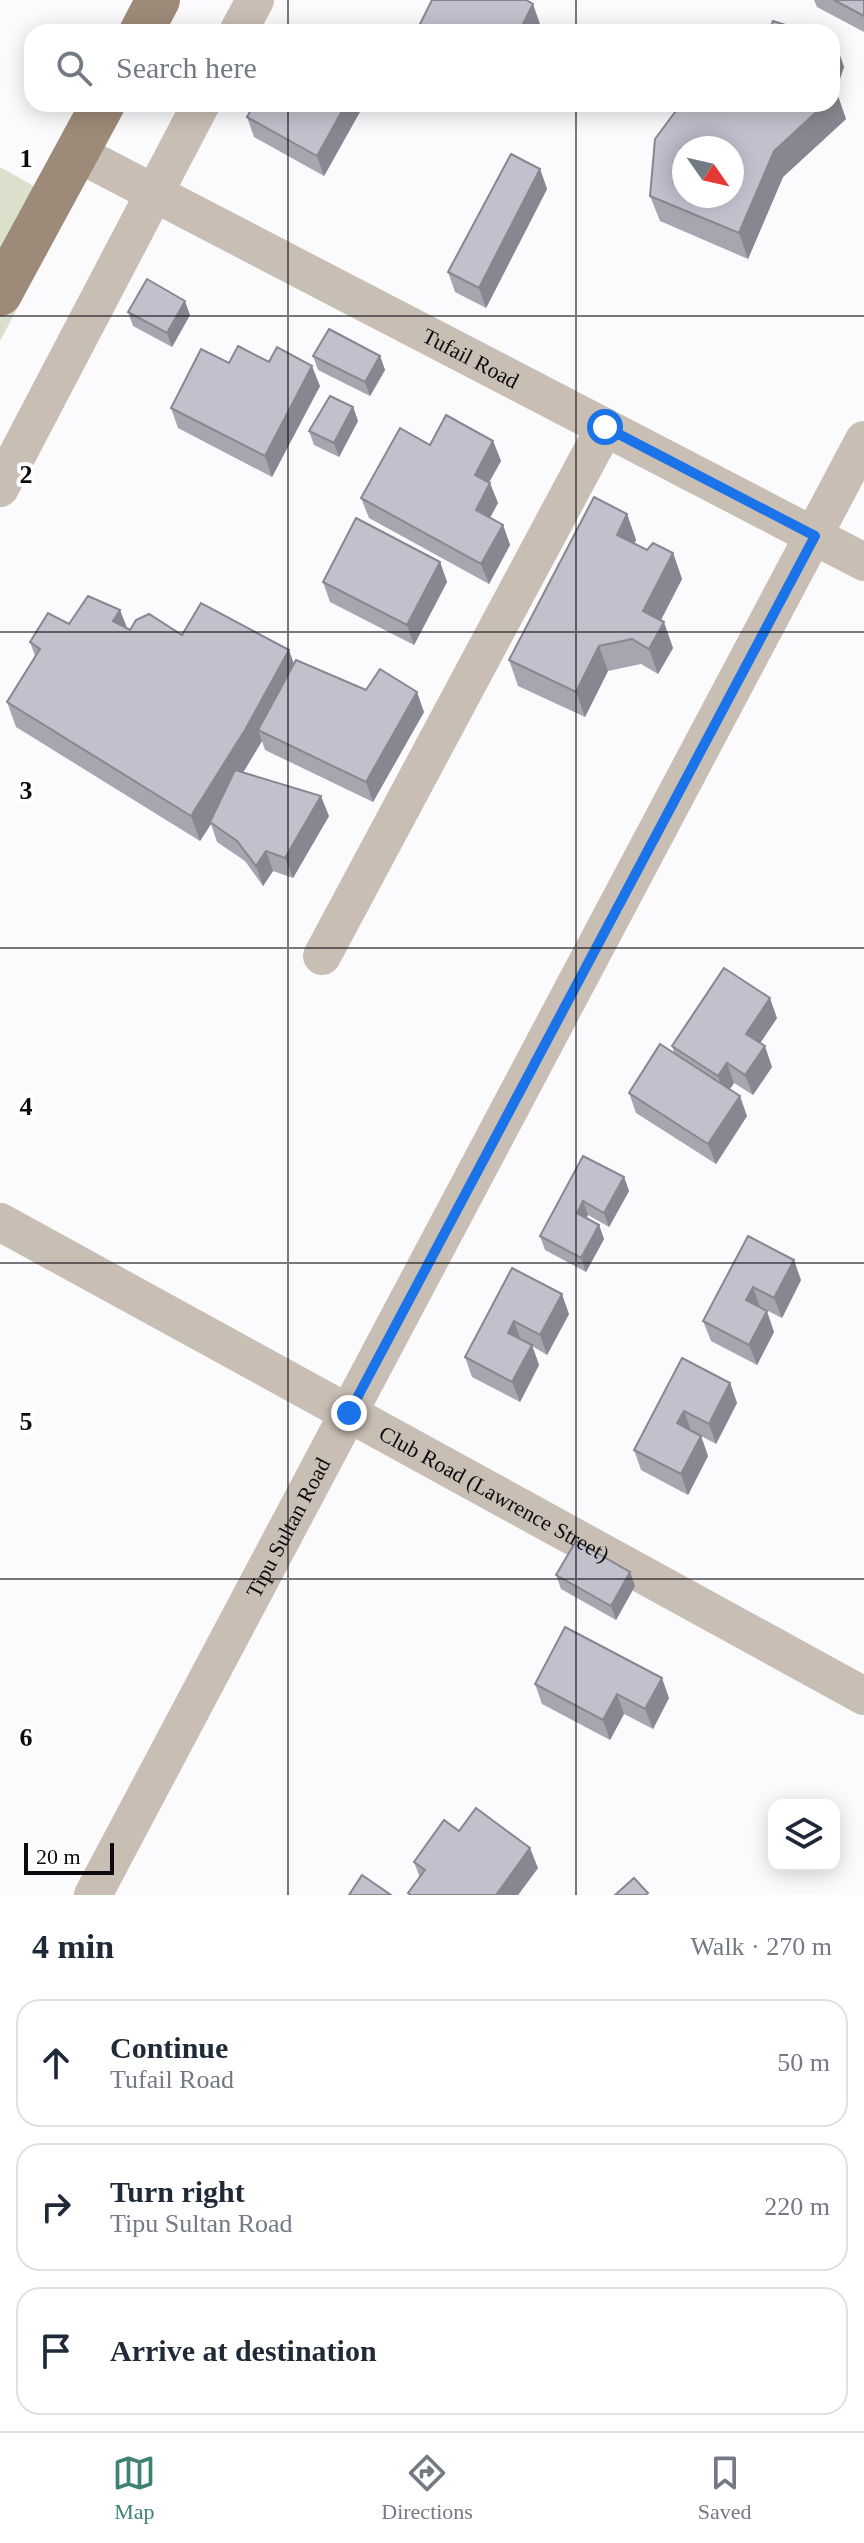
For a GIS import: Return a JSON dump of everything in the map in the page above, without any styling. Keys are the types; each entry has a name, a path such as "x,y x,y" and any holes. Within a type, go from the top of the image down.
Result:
{"main road":[{"path":"145,24 158,0"},
{"path":"0,294 99,112"}],"street":[{"path":"242,24 255,0"},
{"path":"0,488 197,112"},
{"name":"Tufail Road","path":"77,153 864,562"},
{"path":"322,956 605,427"},
{"name":"Tipu Sultan Road","path":"93,1895 864,440"},
{"name":"Club Road (Lawrence Street)","path":"0,1222 864,1696"}],"green space":[{"path":"0,167 71,207 0,341"}],"building":[{"path":"432,0 526,0 533,4 523,24 420,24"},
{"path":"834,0 864,0 864,16"},
{"path":"250,112 342,112 317,156 247,117"},
{"path":"675,112 816,112 774,151 739,233 679,208 744,208 744,136 672,136 672,205 650,196 655,139"},
{"path":"511,154 540,169 479,288 448,272"},
{"path":"147,279 185,301 167,333 128,312"},
{"path":"329,329 380,356 365,382 313,356"},
{"path":"238,346 269,362 277,347 312,366 265,456 171,408 201,349 229,363"},
{"path":"330,396 353,407 334,443 309,431"},
{"path":"446,415 493,441 475,475 490,483 476,510 503,525 481,564 361,498 400,428 430,445"},
{"path":"594,497 627,514 617,535 647,550 653,543 673,553 643,611 664,622 649,649 632,639 599,646 576,692 509,660"},
{"path":"356,518 440,562 407,625 323,582"},
{"path":"88,596 120,610 113,621 130,630 136,620 149,614 182,635 201,603 289,650 245,730 191,816 7,702 40,649 30,642 48,613 69,624"},
{"path":"296,660 366,690 380,669 417,692 366,782 258,730"},
{"path":"235,770 321,796 285,858 266,851 256,866 237,841 210,822"},
{"path":"724,968 770,998 746,1034 765,1046 745,1075 727,1063 718,1076 672,1046"},
{"path":"660,1044 740,1096 708,1144 629,1093"},
{"path":"583,1156 624,1177 604,1213 583,1201 577,1213 599,1225 581,1258 540,1236"},
{"path":"748,1236 794,1260 774,1298 753,1287 746,1300 767,1311 749,1345 703,1321"},
{"path":"512,1268 562,1294 540,1335 514,1321 508,1333 532,1345 512,1382 465,1357"},
{"path":"682,1358 730,1383 709,1424 684,1411 677,1423 701,1436 681,1474 634,1450"},
{"path":"576,1541 630,1572 611,1606 556,1575"},
{"path":"565,1627 662,1678 645,1709 617,1694 603,1720 535,1684"},
{"path":"476,1808 530,1848 496,1895 408,1893 425,1870 414,1862 444,1820 459,1831"},
{"path":"362,1875 391,1895 349,1895"},
{"path":"634,1878 648,1893 615,1895"}],"route":[{"path":"349,1413 815,536 605,427"}]}
